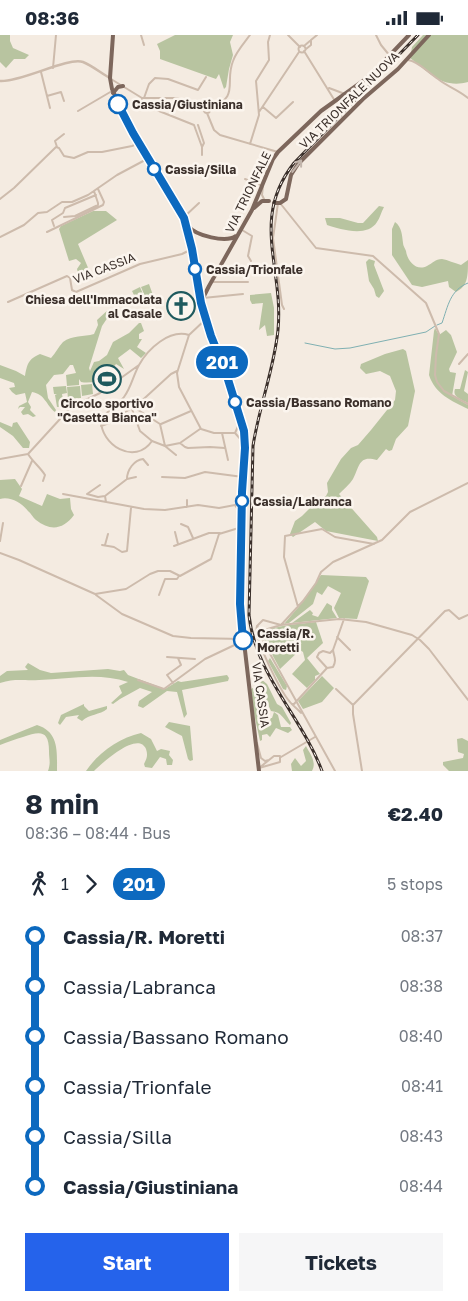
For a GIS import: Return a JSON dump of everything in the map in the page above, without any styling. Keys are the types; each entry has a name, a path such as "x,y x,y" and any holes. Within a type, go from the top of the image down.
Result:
{"main road":[{"path":"113,35 110,79 113,92 138,143 184,217 201,295"},
{"name":"VIA TRIONFALE","path":"203,308 201,295 207,290 252,210 273,159 321,111 370,75 410,35"},
{"name":"VIA TRIONFALE NUOVA","path":"277,203 286,197 291,175 298,164 363,99 389,77 428,35"},
{"path":"113,92 118,87 123,87"},
{"path":"252,210 261,202 268,201"},
{"path":"186,224 192,231 200,234 225,239 238,235"},
{"path":"191,243 194,237 200,234"},
{"path":"225,239 229,243 230,250"},
{"name":"VIA CASSIA","path":"203,308 241,421 245,443 240,604 259,769"},
{"path":"213,341 226,352 231,367 228,370 224,369"},
{"path":"219,354 220,350 223,350"},
{"name":"VIA CASSIA","path":"229,384 231,367"}],"street":[{"path":"53,68 56,35"},
{"path":"141,35 144,45"},
{"path":"0,81 18,79 72,62 82,62 143,98 176,98 204,109 206,107 209,109 222,103 228,94 231,85 232,63 250,35"},
{"path":"250,144 259,112 256,81 269,60 268,40 270,35"},
{"path":"288,35 300,47"},
{"path":"300,47 317,35"},
{"path":"376,35 380,44 390,56"},
{"path":"299,52 310,46 311,41"},
{"path":"303,46 335,101"},
{"path":"259,112 299,52 300,47"},
{"path":"413,52 413,60"},
{"path":"406,60 413,60 439,81 457,89 468,98"},
{"path":"41,71 50,108"},
{"path":"202,147 194,125 144,105 141,101 150,83 155,78 165,78 198,90 206,77"},
{"path":"327,87 346,94"},
{"path":"47,96 61,90 64,101"},
{"path":"78,111 113,92"},
{"path":"263,107 276,118 293,102"},
{"path":"204,109 218,134 278,153"},
{"path":"207,113 209,109"},
{"path":"198,125 204,143 202,155"},
{"path":"64,134 56,141 57,147 64,157 74,159 87,152 102,152 138,143"},
{"path":"0,199 57,147"},
{"path":"0,237 24,225 38,213 48,212 62,202 72,202 98,189 116,175 148,159"},
{"path":"244,179 263,185 262,195 268,201"},
{"path":"47,232 103,205 104,202 98,189"},
{"path":"64,217 75,216 98,205 94,191"},
{"path":"54,226 52,220 63,213 70,205 96,195"},
{"path":"184,217 199,203"},
{"path":"277,203 273,238 284,309"},
{"path":"277,203 316,248 373,256 426,303 440,334 436,382 444,391 468,404"},
{"path":"70,205 73,209"},
{"path":"241,229 252,236 248,256 251,261"},
{"name":"VIA CASSIA","path":"8,301 67,276 70,278 72,290 76,292 140,264 182,255 192,249"},
{"path":"211,282 248,282"},
{"path":"201,295 243,295"},
{"path":"206,319 189,335 177,371 178,384 201,429 211,432 235,433"},
{"path":"0,459 28,454 71,407 100,393 139,365 161,341 174,335 189,335"},
{"path":"459,364 468,353"},
{"path":"139,365 124,397 102,418 101,426 108,441 123,451 139,451 152,441"},
{"path":"101,426 115,421 126,411 133,408 177,371"},
{"path":"133,408 160,424 165,446"},
{"path":"133,408 138,429 152,441 165,446 176,455"},
{"path":"160,424 191,411"},
{"path":"235,433 237,425 241,421"},
{"path":"165,446 180,443 201,429"},
{"path":"222,433 228,460"},
{"path":"235,433 245,443"},
{"path":"180,443 186,448 225,448"},
{"path":"28,454 45,475 43,481"},
{"path":"128,479 128,472 138,460 145,459 148,465"},
{"path":"21,486 32,461"},
{"path":"162,477 185,478 205,472 244,477"},
{"path":"100,485 87,494 98,497 105,496 128,479 136,477"},
{"path":"281,625 298,607 316,583 324,568 337,559 385,538 410,512 468,483"},
{"path":"63,493 131,507 165,509 201,505 219,508 235,505 242,513"},
{"path":"105,496 106,502"},
{"path":"187,500 187,507"},
{"path":"108,534 104,545 114,547 122,552 127,551 131,507"},
{"path":"0,541 3,523"},
{"path":"181,524 188,527 193,538"},
{"path":"174,546 209,533 220,533 242,527"},
{"path":"298,607 285,563 285,536 322,529 335,537 374,544"},
{"path":"175,532 178,544"},
{"path":"159,595 166,579 177,579 179,576 211,559 216,539 220,533"},
{"path":"0,553 95,594 122,614 173,635 191,638 243,640"},
{"path":"95,594 126,589 157,571 170,571 179,576"},
{"path":"362,771 353,714 354,705 446,611 460,619 468,615"},
{"path":"292,704 327,669 333,667 336,663 333,650 344,619"},
{"path":"261,631 281,625 317,620 344,619 370,623 419,639 434,655 468,700"},
{"path":"281,625 263,620 257,626 256,632 284,693 303,714"},
{"path":"257,626 261,631 260,634 264,643 335,771"},
{"path":"337,637 350,650"},
{"path":"138,680 161,689 165,688 205,659 243,640"},
{"path":"260,644 264,643"},
{"path":"327,669 318,657 319,653 323,651 330,653 333,650"},
{"path":"266,657 271,655"},
{"path":"167,657 195,659"},
{"path":"173,683 167,675 180,665 178,658"},
{"path":"336,689 354,705"},
{"path":"284,693 290,690"},
{"path":"259,769 278,763 281,761 281,757 315,737"},
{"path":"257,742 262,759 265,761 269,760"},
{"path":"274,755 281,757"},
{"path":"259,769 274,755"},
{"path":"274,755 273,760 278,763"},
{"path":"264,771 268,766"}],"green space":[{"path":"0,35 10,35 13,48 29,55 25,59 14,59 6,68 0,62"},
{"path":"175,35 233,35 230,42 233,55 224,89 219,74 216,79 160,59 160,51 157,44"},
{"path":"423,35 468,35 468,82 459,84 444,81 430,74 410,58 412,47"},
{"path":"379,206 384,207 379,219 373,227 367,230 353,231 327,225 325,218 340,218 363,223"},
{"path":"93,211 106,211 117,220 78,244 89,270 83,275 78,273 77,269 81,263 76,259 69,261 59,229 61,226"},
{"path":"395,222 400,229 408,258 416,266 427,266 440,259 461,265 468,260 467,276 460,290 456,292 449,287 448,281 422,287 412,285 392,255 392,229"},
{"path":"369,259 375,261 374,265 384,291 379,298 376,296 369,281 366,262"},
{"path":"149,284 154,298 147,301 141,287"},
{"path":"140,287 146,301 139,305 132,291"},
{"path":"271,293 274,308 274,335 267,336 265,325 259,330 263,303 252,304 250,295"},
{"path":"109,309 112,311 102,326 89,368 90,371 94,362 107,355 113,342 129,333 139,323 141,323 144,331 139,334 139,339 142,339 137,347 146,353 141,358 130,349 118,358 124,369 116,364 105,376 97,381 86,383 81,382 79,379 79,385 67,386 66,375 76,373 73,365 70,365 63,374 54,375 46,385 48,398 56,410 55,412 43,397 32,392 28,402 31,407 30,410 36,416 23,415 21,412 25,407 18,409 19,406 27,402 25,393 16,395 12,392 9,388 15,387 14,383 0,378 0,365 25,376 29,363 36,356 40,354 51,358 63,342 74,337 94,334 98,325 97,320"},
{"path":"435,328 439,335 446,330 451,335 457,352 449,369 450,372 456,373 452,396 468,405 468,409 450,400 440,392 429,375"},
{"path":"403,349 406,351 415,391 408,426 396,439 392,450 386,449 377,460 363,460 352,481 339,494 377,537 378,541 326,531 315,522 293,537 290,534 295,521 318,500 326,496 328,492 327,483 341,459 351,448 358,445 395,400 396,391 390,376 380,371 366,374 360,368 361,364"},
{"path":"465,370 468,372 464,391 468,394 468,403 454,392 455,389 460,389"},
{"path":"92,384 93,394 82,396 81,385"},
{"path":"66,386 67,393 62,394 64,406 57,407 55,395 57,394 54,394 53,387"},
{"path":"80,386 81,398 68,399 67,387"},
{"path":"0,422 12,427 13,423 17,422 30,442 29,448 23,448 13,436 0,427"},
{"path":"15,479 22,489 19,496 42,506 47,494 60,499 70,498 71,509 74,515 61,526 46,526 36,520 16,501 8,498 0,499 0,480"},
{"path":"321,575 366,577 369,581 357,619 339,618 334,608 341,593 328,586 322,595 317,592 313,604 289,623 284,624 301,604"},
{"path":"327,603 332,606 332,610 337,618 292,623 310,610 313,613 312,615 318,617"},
{"path":"316,622 323,643 307,658 320,674 315,676 315,680 307,688 292,674 305,660 303,652 300,650 280,669 261,634 279,627"},
{"path":"270,658 287,686 286,690 283,689 268,661"},
{"path":"28,663 40,670 51,673 108,669 124,670 128,675 165,689 178,681 227,675 229,678 228,681 182,690 187,714 184,718 177,692 167,691 143,708 138,706 139,701 152,692 140,688 113,704 111,703 122,693 119,686 128,682 117,679 84,677 15,680 0,683 0,676 7,671 28,670 25,667"},
{"path":"322,676 334,688 322,702 303,709 298,701"},
{"path":"261,679 267,684 277,704 282,707 291,723 290,725 280,714 271,711 260,687"},
{"path":"253,688 263,718 272,718 274,712 278,715 281,727 290,727 292,730 288,733 276,728 270,737 267,734 262,735 262,740 260,741 253,709 251,689"},
{"path":"84,704 89,711 107,706 107,709 82,721 77,718 79,715 66,717 60,725 58,723 61,715"},
{"path":"169,722 190,726 193,760 190,761 188,759 182,736 165,727"},
{"path":"37,725 44,728 53,737 57,771 48,771 50,763 49,744 42,734 29,735 0,745 0,740"},
{"path":"141,733 151,739 157,751 161,749 170,751 169,755 173,760 172,765 167,765 166,759 160,757 152,768 145,767 146,749 142,744 136,743 120,750 94,771 86,771 103,752 117,742"},
{"path":"462,738 468,741 468,771 449,771 443,765 443,762 463,758 464,754 458,752 457,739"},
{"path":"306,746 314,764 312,771 292,771 291,764 295,758 301,766 306,761 303,750"}],"waterway":[{"path":"437,325 442,323 453,294 468,283"},
{"path":"305,343 335,349 350,348 426,332 435,326"}],"railway":[{"path":"322,771 303,732 269,676 260,657 249,615 253,446 278,330 279,307 271,224 274,204 281,184 294,163 418,35"}],"bus line":[{"name":"201","path":"118,104 123,116 154,169 180,208 184,218 192,249 201,303 244,431 240,604 243,640"}],"place":[{"name":"Cassia/Giustiniana","path":"118,104"},
{"name":"Cassia/Silla","path":"154,169"},
{"name":"Cassia/Trionfale","path":"195,269"},
{"name":"Chiesa dell'Immacolata al Casale","path":"181,306"},
{"name":"Circolo sportivo \"Casetta Bianca\"","path":"107,379"},
{"name":"Cassia/Bassano Romano","path":"235,402"},
{"name":"Cassia/Labranca","path":"242,501"},
{"name":"Cassia/R. Moretti","path":"243,640"}]}
